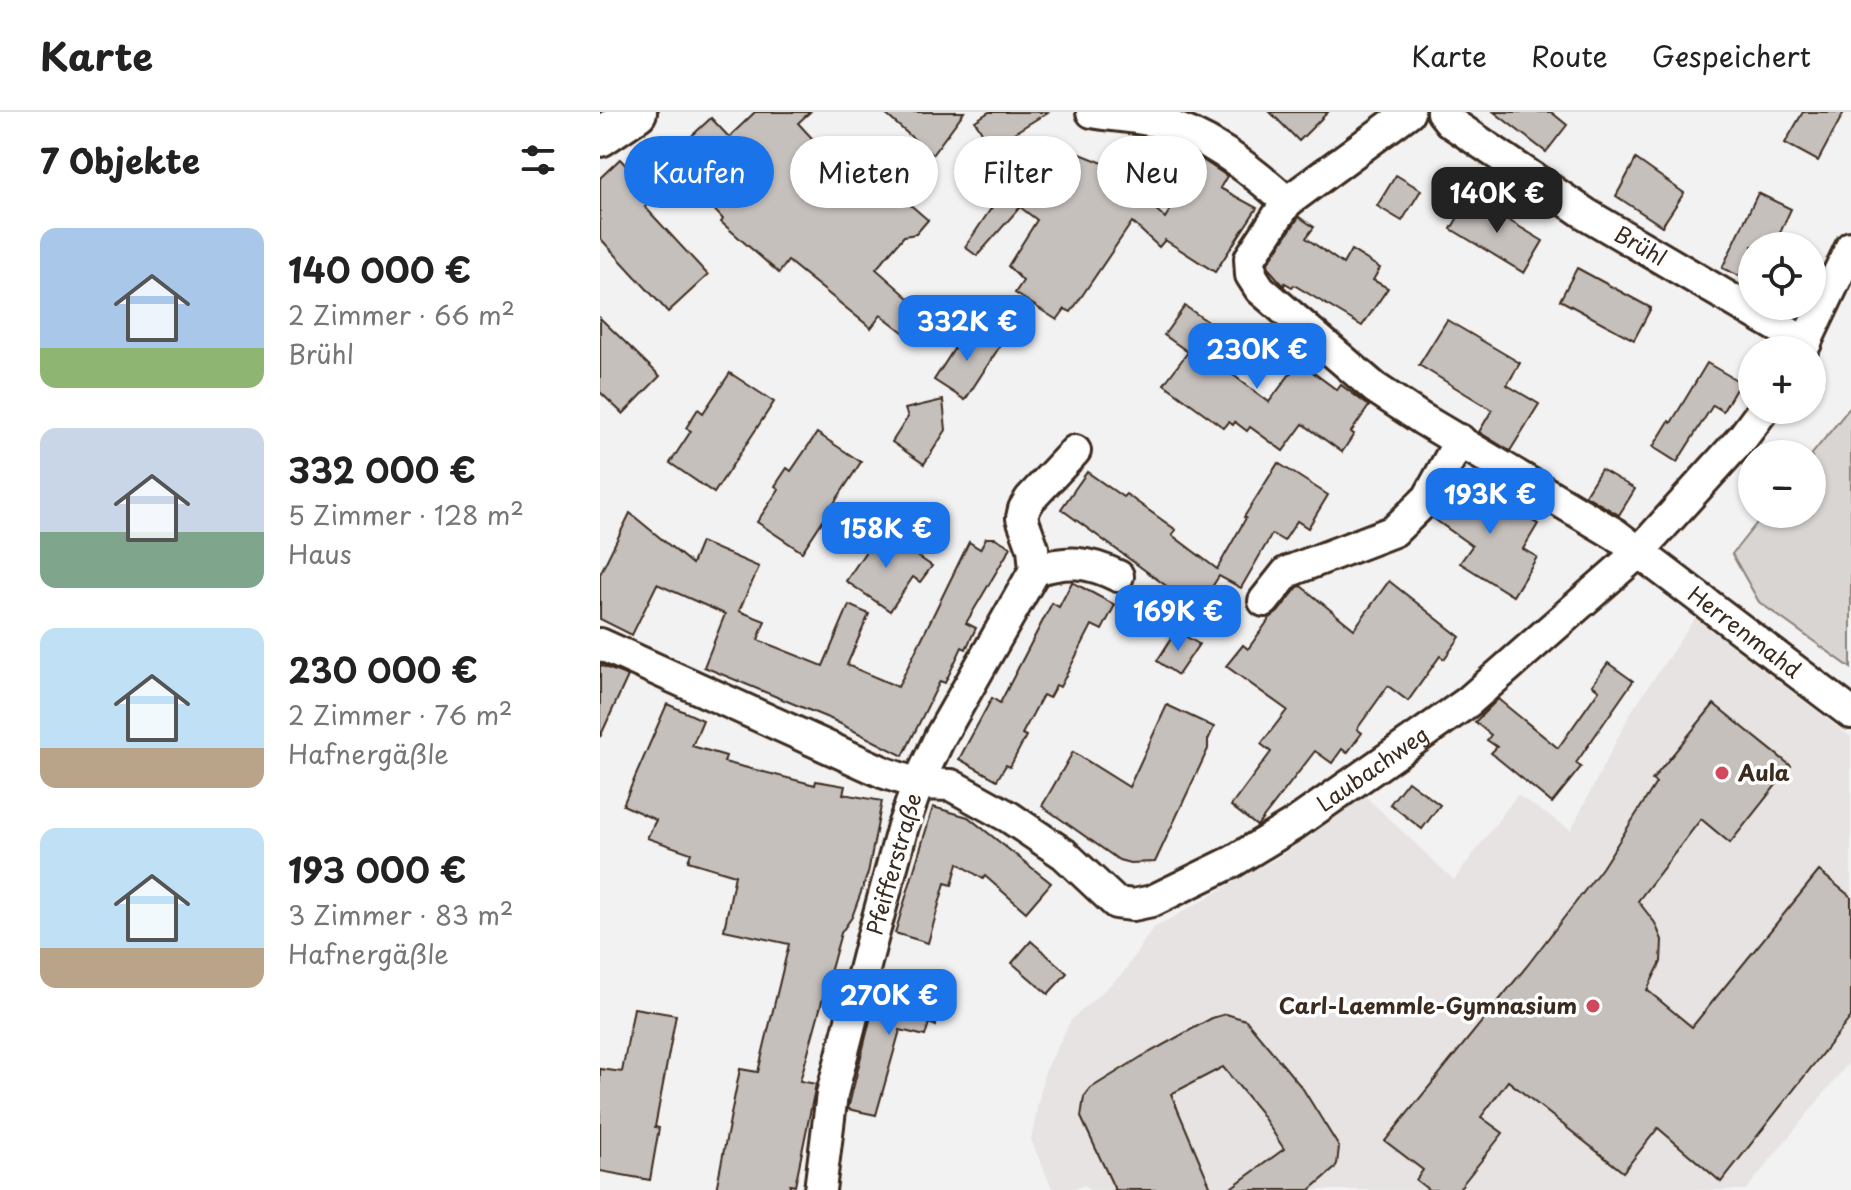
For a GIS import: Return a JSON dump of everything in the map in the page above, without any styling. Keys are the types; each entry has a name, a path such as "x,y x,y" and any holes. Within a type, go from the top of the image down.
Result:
{"street":[{"path":"600,137 637,112"},
{"path":"1092,112 1158,122 1197,136 1249,168 1287,202 1409,112"},
{"name":"Brühl","path":"1442,112 1450,122 1586,214 1787,336"},
{"name":"Herrenmahd","path":"1287,202 1250,258 1251,275 1260,289 1375,388 1615,534 1851,713"},
{"path":"1809,336 1851,247"},
{"name":"Laubachweg","path":"918,784 951,785 1009,817 1064,854 1116,903 1133,905 1152,901 1232,862 1368,774 1468,702 1639,552 1753,424"},
{"path":"1264,601 1287,572 1394,531 1428,498 1460,440"},
{"path":"918,784 939,739 1035,570 1033,548 1022,518 1024,509 1075,451"},
{"path":"1035,570 1058,563 1095,565 1118,576"},
{"name":"Pfeifferstraße","path":"600,644 885,773 918,784 903,826 832,1094 820,1190"}],"shaded area":[{"path":"1851,406 1851,668 1759,602 1732,554 1753,528 1826,528 1826,440 1823,440"},
{"path":"1695,618 1851,737 1851,1060 1746,1190 1088,1190 1085,1185 1072,1190 1053,1190 1031,1140 1044,1074 1071,1020 1124,972 1152,929 1282,855 1365,796 1454,880 1517,795 1571,830 1631,712"}],"building":[{"path":"755,112 810,112 798,123 810,136 790,136 790,208 914,208 928,220 916,234 904,236 876,269 927,314 908,336 881,315 871,328 788,261 779,273 721,222 723,219 713,208 774,208 774,136 730,136"},
{"path":"883,112 964,112 938,147 938,136 910,136"},
{"path":"989,112 1048,112 1014,133 1016,136 984,136 975,121"},
{"path":"1270,112 1328,112 1299,141"},
{"path":"1494,112 1551,112 1567,125 1546,152"},
{"path":"1803,112 1844,112 1818,161 1785,143"},
{"path":"711,118 728,136 692,136"},
{"path":"1081,154 1097,161 1097,208 1154,208 1165,218 1171,208 1207,208 1207,163 1227,176 1220,188 1257,208 1215,272 1165,240 1159,247 1132,222 1071,312 1065,309 1057,320 1015,293 1023,281 1008,266 1037,220 1021,208 1081,208"},
{"path":"620,159 624,163 624,208 646,208 708,275 668,312 600,238 600,178"},
{"path":"1636,159 1684,193 1662,226 1616,196"},
{"path":"1396,175 1421,190 1402,221 1377,206"},
{"path":"1758,193 1791,209 1780,232 1739,232"},
{"path":"1470,197 1543,241 1524,273 1451,229"},
{"path":"991,208 1019,208 977,256 965,247"},
{"path":"1299,217 1314,227 1306,238 1343,264 1351,250 1380,268 1373,280 1388,288 1362,326 1294,285 1285,283 1284,286 1269,269 1268,263"},
{"path":"1738,235 1738,275 1722,268"},
{"path":"1577,268 1651,308 1634,340 1560,300"},
{"path":"1185,306 1236,341 1220,365 1269,402 1299,362 1337,390 1341,385 1369,406 1342,452 1303,424 1283,451 1250,427 1247,431 1235,422 1233,425 1229,422 1224,428 1164,384 1188,352 1164,335"},
{"path":"600,318 660,376 623,414 600,392"},
{"path":"1447,320 1520,363 1507,385 1539,404 1510,451 1479,432 1492,410 1419,365"},
{"path":"969,326 1000,346 965,400 934,380"},
{"path":"1707,363 1738,381 1723,411 1713,405 1677,462 1653,447 1669,421 1671,423"},
{"path":"730,373 774,402 714,493 670,463 691,431 686,428 698,409 703,413"},
{"path":"943,400 946,430 924,464 892,442 908,417 905,409"},
{"path":"817,433 861,462 802,552 757,522 779,489 775,486 787,468 791,471"},
{"path":"1278,463 1328,495 1308,528 1297,521 1284,541 1272,534 1241,588 1219,576 1198,609 1061,509 1087,472 1123,497 1126,494 1176,530 1172,535 1217,569 1244,517"},
{"path":"1601,469 1635,489 1619,515 1585,495"},
{"path":"1458,480 1538,524 1523,549 1537,557 1513,596 1460,563 1472,546 1433,518 1444,507"},
{"path":"630,513 692,564 701,542 759,567 739,611 765,621 758,640 823,666 849,605 869,614 847,665 898,687 969,542 980,549 986,538 995,538 1011,547 966,623 976,628 966,649 962,647 945,683 940,681 903,756 833,720 704,667 725,614 657,584 632,635 600,619 600,574"},
{"path":"875,527 932,566 920,582 913,577 890,611 846,581 868,548 863,545"},
{"path":"1389,581 1460,637 1444,659 1440,656 1408,701 1388,686 1357,729 1362,733 1347,753 1342,749 1332,763 1315,751 1257,826 1231,806 1271,752 1261,744 1287,710 1226,666 1243,645 1248,649 1298,587 1301,586 1354,629"},
{"path":"1072,582 1115,605 1102,630 1092,625 1060,687 1056,685 1049,698 1043,695 1022,734 1026,736 1010,767 1006,765 997,780 959,759 992,698 1000,703 1052,603 1059,607"},
{"path":"1176,631 1199,644 1178,675 1157,661"},
{"path":"1608,663 1633,681 1576,763 1581,767 1552,803 1491,753 1497,747 1487,740 1491,735 1475,722 1498,699 1558,748 1599,690 1592,685"},
{"path":"600,665 628,676 600,737"},
{"path":"667,704 703,720 692,746 726,756 724,762 815,785 816,781 845,786 843,794 882,801 868,873 852,917 841,933 800,1081 816,1084 795,1186 790,1185 788,1190 716,1190 740,1069 758,1072 789,944 724,930 735,875 688,861 691,853 647,838 656,820 623,805"},
{"name":"Carl-Laemmle-Gymnasium","path":"1714,704 1791,766 1730,843 1701,819 1638,901 1655,923 1662,940 1661,962 1647,990 1692,1027 1819,871 1851,897 1851,1017 1721,1182 1658,1128 1623,1172 1508,1081 1481,1117 1503,1133 1458,1190 1429,1190 1416,1180 1423,1170 1385,1141 1602,868 1656,783 1652,780"},
{"path":"1167,705 1214,727 1208,749 1155,862 1130,863 1119,860 1042,806 1073,752 1129,787"},
{"path":"1408,781 1440,805 1422,829 1390,804"},
{"path":"933,807 968,817 1051,883 1026,912 985,876 983,879 958,863 952,885 945,883 928,943 895,933"},
{"path":"1031,941 1067,973 1048,994 1012,963"},
{"path":"881,976 938,993 936,1026 929,1023 925,1036 900,1030 876,1115 848,1109"},
{"path":"634,1008 676,1015 655,1127 659,1128 650,1180 600,1171 600,1069 622,1072"},
{"path":"1226,1014 1246,1020 1303,1089 1339,1147 1334,1169 1310,1190 1228,1190 1284,1149 1260,1112 1223,1067 1171,1094 1212,1190 1115,1190 1081,1117 1084,1097 1091,1088 1141,1057 1212,1018"}],"place":[{"name":"Aula","path":"1722,773"},
{"name":"Carl-Laemmle-Gymnasium","path":"1593,1006"}]}
